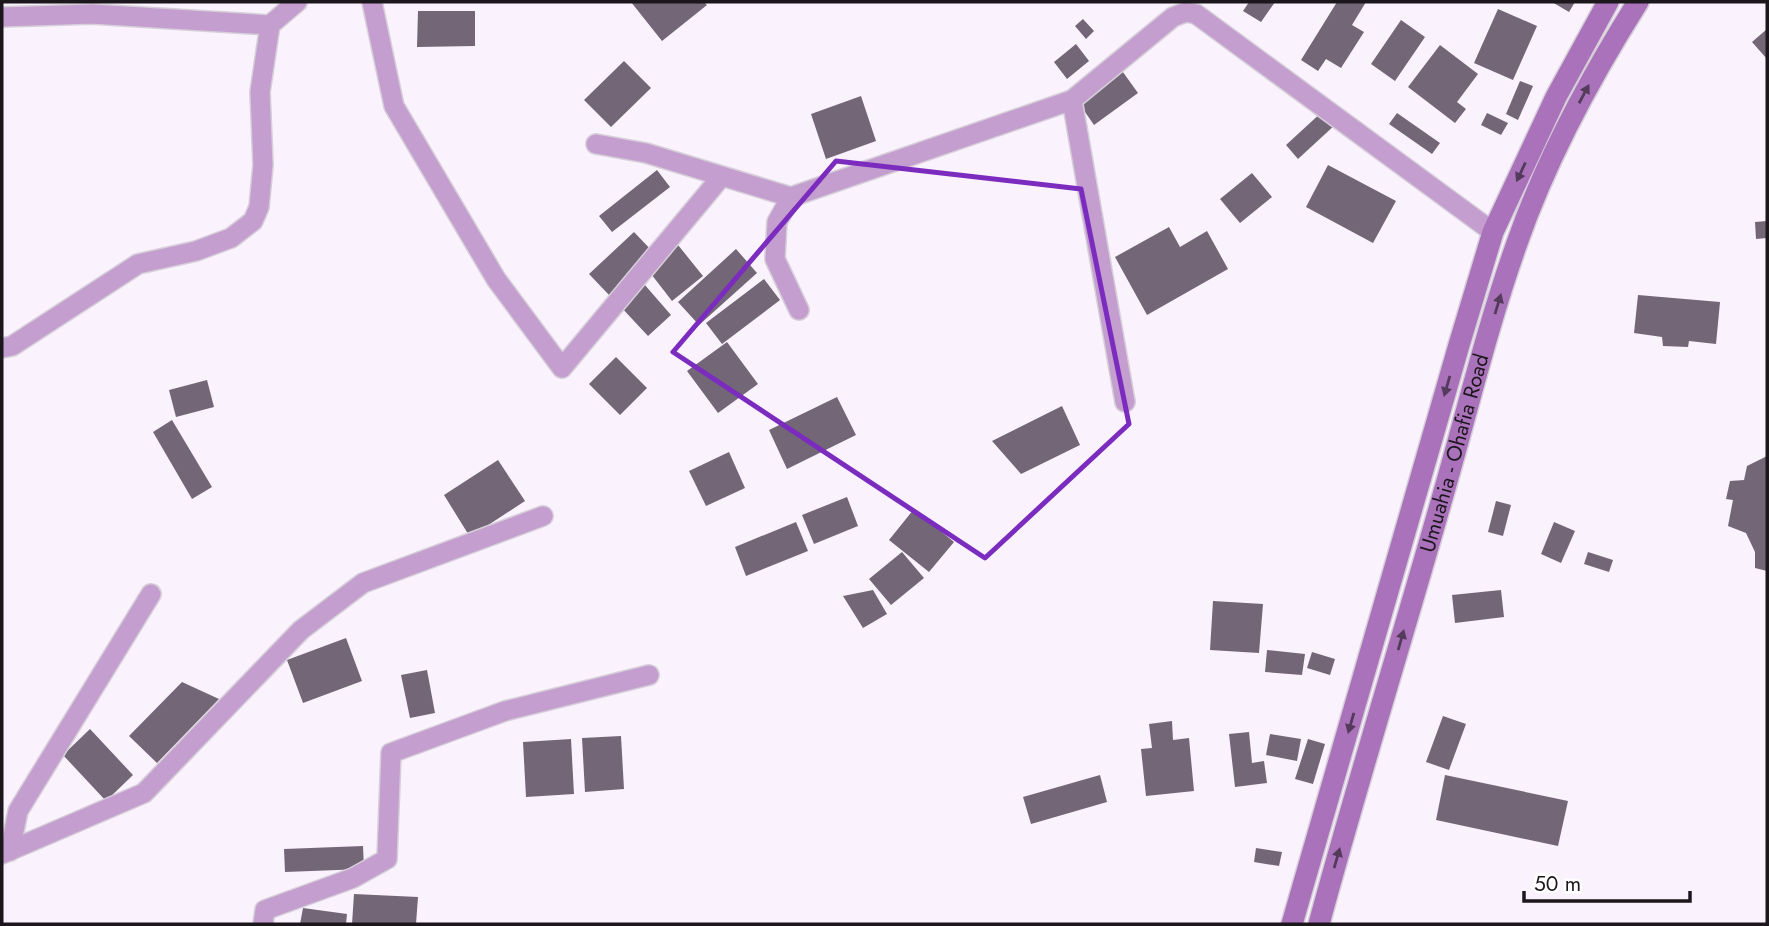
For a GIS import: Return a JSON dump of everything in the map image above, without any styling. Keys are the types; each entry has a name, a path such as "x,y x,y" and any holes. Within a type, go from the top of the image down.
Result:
{"main road":[{"name":"Umuahia - Ohafia Road","path":"1292,924 1457,348 1493,232 1556,97 1608,2"},
{"name":"Umuahia - Ohafia Road","path":"1319,924 1482,354 1517,242 1557,145 1602,60 1638,2"},
{"path":"1457,348 1482,354"}],"street":[{"path":"2,348 12,346 138,264 196,251 231,238 253,221 260,207 263,165 260,92 270,25 297,2"},
{"path":"372,2 394,106 496,279 562,368 722,176"},
{"path":"596,144 646,153 791,197 1072,100 1183,7 1196,13 1493,232"},
{"path":"2,17 92,14 270,25"},
{"path":"1072,100 1125,402"},
{"path":"791,197 777,222 775,259 799,310"},
{"path":"6,852 144,793 302,631 363,583 543,516"},
{"path":"6,852 18,811 151,594"},
{"path":"263,924 265,910 353,878 387,859 391,753 505,711 649,675"}],"highlighted area":[{"path":"836,161 1081,189 1129,424 985,558 673,352"}],"building":[{"path":"631,2 704,2 707,5 662,41"},
{"path":"1249,2 1275,2 1261,22 1243,11"},
{"path":"1337,2 1366,2 1352,25 1364,32 1341,68 1326,59 1318,71 1301,60"},
{"path":"1552,2 1575,2 1569,12"},
{"path":"1498,9 1537,26 1513,80 1474,63"},
{"path":"418,11 475,11 475,46 417,47"},
{"path":"1083,19 1094,31 1086,39 1075,26"},
{"path":"1401,20 1425,37 1395,81 1371,64"},
{"path":"1767,29 1767,59 1752,42"},
{"path":"1076,44 1089,61 1067,79 1054,62"},
{"path":"1440,45 1478,74 1457,102 1466,109 1455,123 1408,87"},
{"path":"624,61 651,88 611,127 584,100"},
{"path":"1120,68 1138,93 1094,125 1076,99"},
{"path":"1520,81 1533,86 1518,120 1506,114"},
{"path":"861,96 876,141 826,159 811,114"},
{"path":"1323,111 1336,124 1298,159 1286,145"},
{"path":"1397,113 1440,143 1432,154 1389,124"},
{"path":"1487,113 1508,123 1501,135 1481,125"},
{"path":"1328,165 1396,201 1373,243 1306,207"},
{"path":"657,170 670,187 612,232 599,216"},
{"path":"1252,173 1272,197 1240,223 1220,199"},
{"path":"1767,221 1767,238 1756,239 1755,222"},
{"path":"1169,227 1180,247 1207,231 1228,269 1147,315 1115,257"},
{"path":"634,232 654,253 610,296 589,274"},
{"path":"678,245 703,276 672,301 648,270"},
{"path":"736,249 757,273 699,325 678,302"},
{"path":"764,279 780,300 722,344 706,323"},
{"path":"644,284 671,315 648,336 620,306"},
{"path":"1638,295 1720,302 1716,344 1689,341 1688,347 1663,346 1662,337 1634,333"},
{"path":"727,342 758,384 718,413 687,371"},
{"path":"616,357 647,388 620,415 589,384"},
{"path":"207,380 214,407 176,417 169,390"},
{"path":"837,397 856,435 787,469 769,430"},
{"path":"1062,406 1080,445 1021,474 992,441"},
{"path":"172,420 212,487 192,499 153,432"},
{"path":"729,452 745,488 706,506 689,471"},
{"path":"1767,456 1767,571 1755,568 1755,552 1746,533 1728,526 1733,500 1726,499 1730,481 1744,480 1747,466"},
{"path":"498,460 525,501 470,537 444,495"},
{"path":"847,497 858,526 814,544 802,515"},
{"path":"1496,501 1511,505 1503,536 1488,532"},
{"path":"914,509 954,542 929,572 889,540"},
{"path":"796,522 808,551 746,576 735,547"},
{"path":"1554,522 1575,531 1561,563 1541,554"},
{"path":"902,552 924,578 891,605 869,579"},
{"path":"1588,552 1613,560 1609,572 1584,564"},
{"path":"873,590 887,614 863,628 843,596"},
{"path":"1501,590 1504,617 1455,623 1452,595"},
{"path":"1213,601 1263,604 1259,653 1210,650"},
{"path":"346,638 362,681 303,703 287,660"},
{"path":"1267,650 1305,654 1302,675 1265,672"},
{"path":"1312,652 1335,659 1330,675 1307,668"},
{"path":"427,670 435,713 410,718 401,675"},
{"path":"182,682 219,699 157,763 129,736"},
{"path":"1443,716 1466,724 1449,770 1426,762"},
{"path":"1172,721 1173,740 1189,738 1194,791 1146,796 1141,749 1152,748 1149,724"},
{"path":"90,729 133,775 106,801 63,755"},
{"path":"1249,732 1252,763 1264,761 1267,783 1235,787 1229,734"},
{"path":"1270,734 1301,739 1297,761 1266,755"},
{"path":"621,736 624,789 585,792 582,738"},
{"path":"571,739 574,794 526,797 523,742"},
{"path":"1308,739 1325,744 1313,784 1295,779"},
{"path":"1100,775 1107,802 1031,824 1023,797"},
{"path":"1445,775 1568,801 1558,846 1436,820"},
{"path":"363,846 364,869 285,872 284,849"},
{"path":"1256,848 1282,852 1279,866 1254,862"},
{"path":"354,894 418,897 416,924 352,924"},
{"path":"303,908 347,914 346,924 300,924"}]}
